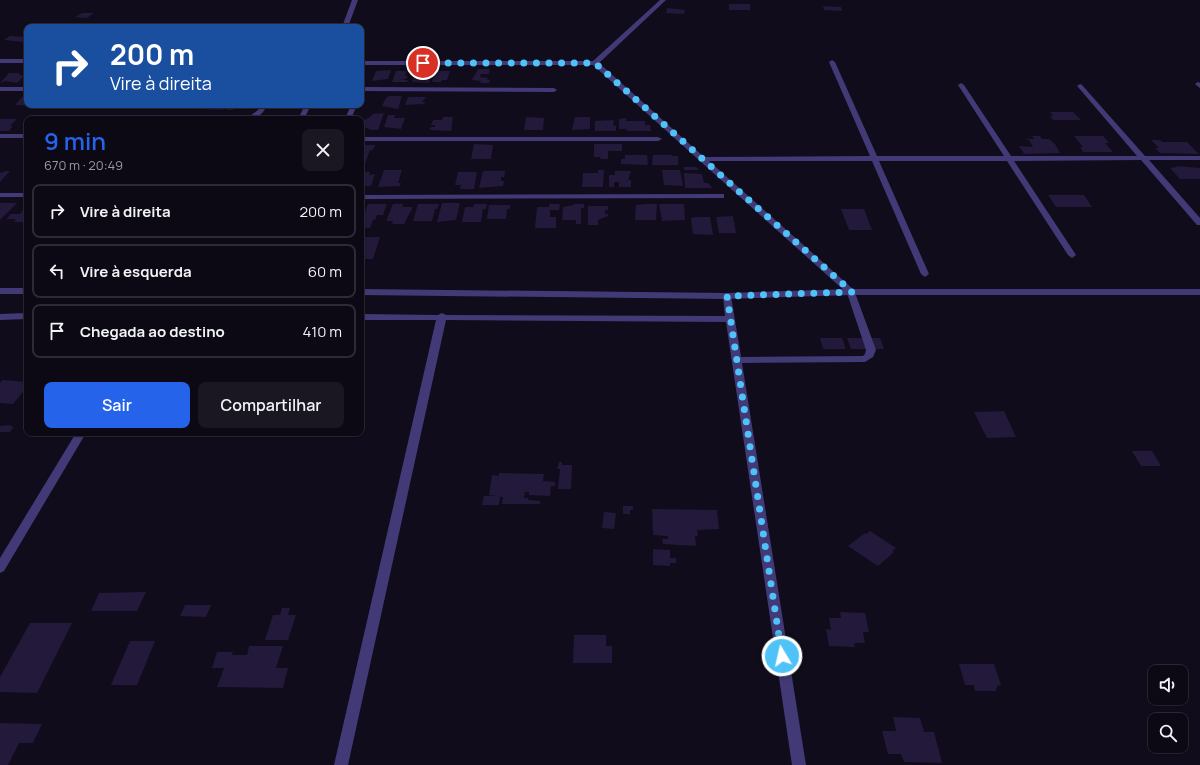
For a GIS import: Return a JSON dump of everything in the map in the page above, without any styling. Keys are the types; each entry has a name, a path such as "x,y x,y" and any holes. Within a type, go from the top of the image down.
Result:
{"street":[{"path":"346,24 355,0"},
{"path":"595,63 663,0"},
{"path":"0,61 24,61"},
{"path":"832,62 925,274"},
{"path":"364,63 595,63 852,292 871,350 870,355 865,359 736,360"},
{"path":"960,85 1072,255"},
{"path":"1080,86 1200,222"},
{"path":"0,90 24,89"},
{"path":"364,89 554,90"},
{"path":"254,116 261,111 262,108"},
{"path":"0,136 24,136"},
{"path":"364,139 658,139"},
{"path":"702,159 1200,158"},
{"path":"0,195 24,195"},
{"path":"364,198 721,196"},
{"path":"0,291 24,291"},
{"path":"364,292 727,296 852,292 1200,292"},
{"path":"727,296 799,765"},
{"path":"0,317 24,316"},
{"path":"364,317 442,316 730,319"},
{"path":"341,765 442,316"},
{"path":"0,568 79,436"}],"building":[{"path":"729,4 750,4 750,10 729,10"},
{"path":"823,6 841,7 842,11 824,10"},
{"path":"667,8 685,10 684,14 666,13"},
{"path":"82,13 94,13 87,18 75,17"},
{"path":"10,36 24,37 24,42 4,40"},
{"path":"478,69 490,69 489,74 481,74 480,77 488,78 487,80 490,80 489,83 480,83 481,81 472,80"},
{"path":"391,70 388,79 372,81 376,71"},
{"path":"396,71 407,71 405,76 408,76 406,79 400,80 408,80 407,82 392,82"},
{"path":"431,71 428,80 430,80 429,83 412,82 415,73"},
{"path":"435,71 450,71 447,80 432,82"},
{"path":"9,73 20,73 19,75 24,75 17,83 6,81 0,83"},
{"path":"24,95 24,105 15,105"},
{"path":"389,96 402,96 398,109 382,106 386,98"},
{"path":"408,97 426,97 422,102 425,102 424,104 405,105"},
{"path":"84,108 102,108 101,109 83,109"},
{"path":"202,108 224,108 223,110"},
{"path":"228,108 234,108 233,110 226,110"},
{"path":"1050,112 1073,112 1081,120 1053,120 1050,116 1053,116"},
{"path":"384,113 378,130 371,130 364,127 364,120 373,114"},
{"path":"388,115 395,115 394,118 405,118 401,129 384,127"},
{"path":"443,117 453,117 451,131 429,130 431,127 435,127 435,125 431,125 433,120 442,120"},
{"path":"526,117 544,118 543,130 524,130"},
{"path":"575,117 590,117 590,129 572,130"},
{"path":"626,118 626,121 645,121 645,125 650,125 651,131 627,131 627,129 619,129 619,119"},
{"path":"0,119 17,119 10,126 13,126 9,131 0,131"},
{"path":"614,120 613,125 616,126 616,131 595,131 595,121"},
{"path":"1032,136 1040,136 1042,139 1049,139 1055,144 1060,153 1024,154 1019,146 1033,147 1029,140 1024,139 1034,139"},
{"path":"1074,136 1103,136 1109,143 1105,143 1113,152 1083,152 1080,147 1083,147"},
{"path":"1151,140 1160,140 1162,142 1187,142 1199,154 1160,153 1155,148 1159,148"},
{"path":"474,144 493,145 491,159 471,159"},
{"path":"594,144 622,144 622,151 608,151 608,159 600,159 601,157 594,157"},
{"path":"364,145 375,145 373,150 370,150 365,164"},
{"path":"625,155 647,155 648,165 621,164 621,159 625,159"},
{"path":"653,155 678,156 678,165 652,165"},
{"path":"1175,166 1200,168 1200,179 1180,179 1170,168 1177,167"},
{"path":"684,167 696,167 700,170 684,170"},
{"path":"384,170 402,170 398,183 401,183 400,186 378,187"},
{"path":"598,170 604,170 603,187 582,187 583,173 598,173"},
{"path":"662,170 680,170 683,186 664,185"},
{"path":"10,171 0,182 0,173"},
{"path":"364,171 370,172 369,175 375,174 371,186 364,186"},
{"path":"483,171 505,171 504,177 501,177 501,181 504,181 503,186 479,188"},
{"path":"615,171 631,171 628,180 631,180 631,187 619,187 619,182 614,182 614,187 609,187 609,175 615,175"},
{"path":"458,172 477,172 474,189 460,189 461,185 455,185"},
{"path":"684,173 702,174 704,183 708,183 713,188 685,188"},
{"path":"1048,195 1084,195 1092,207 1056,207"},
{"path":"0,203 17,203 0,220"},
{"path":"442,203 460,203 456,220 437,222"},
{"path":"368,204 387,204 383,215 377,215 370,228 364,228 364,216 365,212 368,211 365,211"},
{"path":"393,204 403,204 402,207 413,207 404,224 392,224 393,221 386,221"},
{"path":"418,204 439,204 437,209 435,209 432,221 413,221"},
{"path":"474,204 487,204 486,209 483,209 481,222 462,222 465,207 473,207"},
{"path":"549,204 560,204 559,210 550,210 550,217 556,217 556,228 535,228 537,207 549,207"},
{"path":"574,204 584,204 584,208 581,208 581,224 576,224 576,220 562,220 563,207"},
{"path":"657,204 656,220 635,220 636,205"},
{"path":"659,204 684,204 685,220 662,221"},
{"path":"489,205 510,205 510,209 507,209 506,219 487,219"},
{"path":"588,206 608,206 608,210 605,210 605,214 608,214 608,216 598,220 598,225 588,225"},
{"path":"24,208 23,222 14,222 16,219 8,219 4,222 11,214 20,214"},
{"path":"841,209 864,209 872,230 849,230"},
{"path":"733,216 736,233 719,233 716,217"},
{"path":"710,217 713,235 693,234 691,218"},
{"path":"364,237 380,237 373,259 364,259"},
{"path":"820,338 842,338 846,349 823,349"},
{"path":"847,338 880,338 884,349 851,349"},
{"path":"2,380 24,382 24,391 13,404 0,403 0,383"},
{"path":"1004,411 1016,437 987,438 974,412"},
{"path":"11,425 11,427 14,426 10,432 0,432 0,426"},
{"path":"1132,451 1152,451 1161,466 1141,466"},
{"path":"559,462 562,462 562,465 572,465 571,489 558,489 560,469 557,469"},
{"path":"499,473 544,474 543,481 555,482 555,486 551,486 550,496 529,495 529,492 525,492 524,498 528,498 528,500 540,501 540,504 502,504 503,497 500,497 499,505 482,505 484,496 496,496 489,495 492,475 499,476"},
{"path":"623,506 633,506 633,510 630,510 630,514 623,514"},
{"path":"652,509 717,510 719,529 697,530 698,536 695,536 696,546 663,544 662,539 668,539 668,536 653,535"},
{"path":"604,512 616,513 614,529 602,528"},
{"path":"870,531 896,548 892,551 894,552 878,566 848,546"},
{"path":"653,549 670,550 670,558 676,558 676,563 670,563 670,566 653,565"},
{"path":"146,592 137,611 91,611 99,593"},
{"path":"185,605 211,605 206,617 180,616"},
{"path":"282,608 290,608 288,615 296,615 288,640 265,640 273,615 280,615"},
{"path":"840,612 865,613 869,632 863,632 865,643 854,643 855,647 829,646 826,629 831,630 829,618 841,618"},
{"path":"30,623 72,623 37,693 0,692 0,677"},
{"path":"574,635 606,635 606,646 612,646 612,663 573,663"},
{"path":"130,641 155,641 137,685 111,685"},
{"path":"249,646 283,646 276,668 288,668 283,688 217,687 224,668 212,668 217,652 233,652 232,655 247,655"},
{"path":"959,664 994,664 1001,685 997,686 996,691 975,691 974,685 965,685"},
{"path":"893,717 920,718 924,732 934,732 942,763 904,762 901,754 888,754 882,731 896,731"},
{"path":"0,723 42,724 33,743 19,743 8,765 0,765"}],"route":[{"path":"423,63 595,63 852,292 727,296 782,656"}]}
